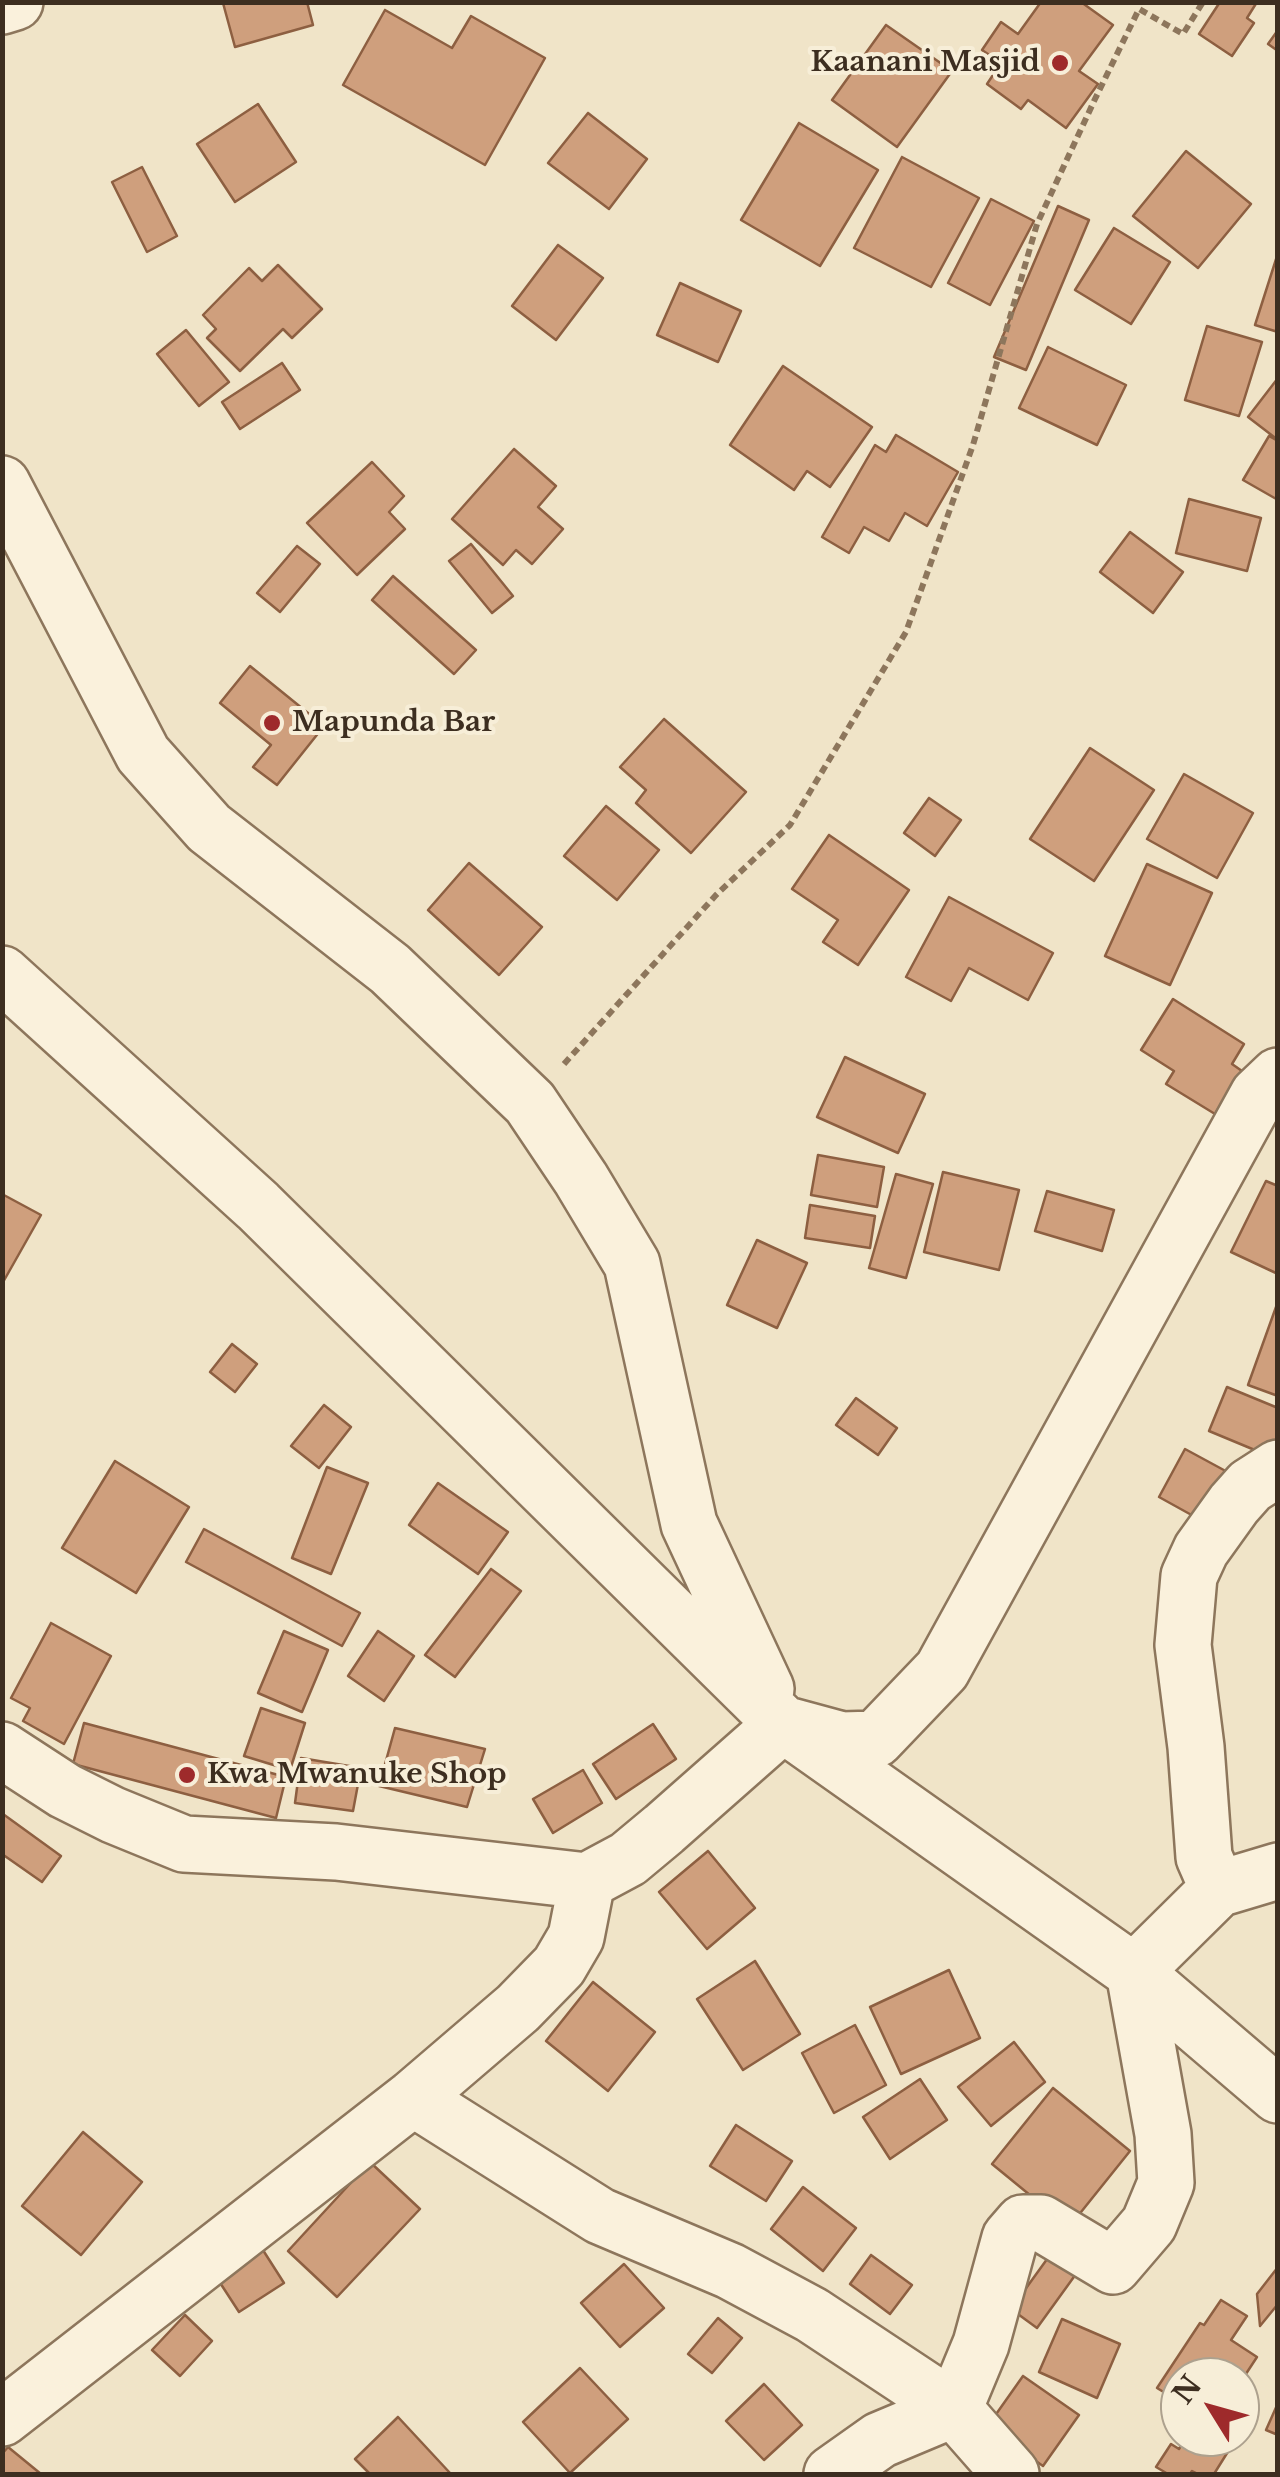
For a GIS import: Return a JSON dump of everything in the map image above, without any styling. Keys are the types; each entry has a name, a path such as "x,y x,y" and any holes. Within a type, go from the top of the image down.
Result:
{"street":[{"path":"2,6 15,2"},
{"path":"2,484 143,754 208,828 390,969 530,1103 581,1179 632,1264 690,1524 782,1724"},
{"path":"2,974 258,1206 782,1724 1134,1972 1278,2095"},
{"path":"782,1724 842,1740 876,1739 942,1670 1258,1094 1278,1076"},
{"path":"1218,1889 1204,1857 1184,1645 1189,1576 1201,1550 1234,1504 1250,1486 1278,1468"},
{"path":"2,1750 65,1791 184,1844 336,1852 588,1880 628,1859 782,1724"},
{"path":"1134,1972 1218,1889 1278,1871"},
{"path":"2,2418 413,2098 518,2008 558,1966 576,1937 588,1880"},
{"path":"832,2474 880,2440 954,2409 981,2344 1010,2238 1023,2224 1041,2223 1113,2266 1149,2224 1166,2183 1163,2134 1134,1972"},
{"path":"413,2098 600,2216 730,2271 812,2316 954,2409 1011,2474"}],"path":[{"path":"530,1103 716,895 790,825 906,632 973,445 1037,224 1140,9 1184,34 1202,2"}],"building":[{"path":"307,2 313,25 235,47 223,3"},
{"path":"1041,2 1081,2 1113,25 1079,71 1098,84 1066,128 1028,100 1021,109 987,84 1001,63 982,50 1001,22 1018,34"},
{"path":"1220,2 1257,2 1247,18 1254,23 1232,56 1199,34"},
{"path":"385,10 452,48 471,16 545,58 485,165 343,85"},
{"path":"886,25 952,71 897,147 832,100"},
{"path":"1278,30 1278,51 1268,44"},
{"path":"258,104 296,162 235,202 197,144"},
{"path":"588,113 647,159 609,209 548,163"},
{"path":"799,123 878,170 820,266 741,220"},
{"path":"1186,151 1251,204 1198,268 1133,216"},
{"path":"902,157 979,198 931,287 854,248"},
{"path":"142,167 177,236 147,252 112,182"},
{"path":"991,199 1034,221 990,305 948,283"},
{"path":"1058,206 1089,220 1026,370 994,357"},
{"path":"1114,228 1170,262 1131,324 1075,290"},
{"path":"558,245 603,278 556,340 512,306"},
{"path":"1278,253 1278,332 1255,325"},
{"path":"278,265 322,309 292,338 283,329 240,371 207,338 216,329 203,315 249,268 262,281"},
{"path":"680,283 741,311 718,362 657,335"},
{"path":"1207,326 1262,342 1239,416 1185,400"},
{"path":"186,330 229,382 199,406 157,354"},
{"path":"1048,347 1126,385 1097,445 1019,408"},
{"path":"282,363 300,390 240,429 222,402"},
{"path":"783,366 872,427 830,487 807,471 794,490 730,445"},
{"path":"1278,378 1278,440 1248,417"},
{"path":"896,435 958,472 927,526 905,513 889,541 864,527 849,553 822,537 875,445 886,452"},
{"path":"1269,436 1278,441 1278,500 1243,480"},
{"path":"514,449 556,486 538,507 563,529 532,564 516,550 503,565 452,519"},
{"path":"372,462 404,496 389,512 405,529 357,575 307,523"},
{"path":"1189,499 1261,518 1247,571 1176,553"},
{"path":"1130,532 1183,572 1153,613 1100,572"},
{"path":"471,544 513,596 492,613 449,561"},
{"path":"297,546 320,564 280,612 257,593"},
{"path":"393,576 476,650 454,674 372,600"},
{"path":"250,666 324,726 277,785 253,767 271,745 220,703"},
{"path":"664,719 746,792 691,853 636,803 646,790 620,767"},
{"path":"1090,748 1154,790 1094,881 1030,839"},
{"path":"1184,774 1253,813 1217,878 1147,839"},
{"path":"929,798 961,820 935,856 904,833"},
{"path":"606,806 659,850 617,900 564,856"},
{"path":"829,835 909,890 858,965 823,942 838,920 792,889"},
{"path":"469,863 542,927 499,975 428,910"},
{"path":"1147,864 1212,893 1170,985 1105,956"},
{"path":"949,897 1053,953 1028,1000 969,968 951,1001 906,977"},
{"path":"1173,999 1244,1044 1232,1064 1242,1071 1215,1114 1166,1084 1174,1071 1141,1050"},
{"path":"845,1057 925,1094 898,1153 817,1117"},
{"path":"818,1155 884,1167 877,1207 811,1195"},
{"path":"943,1172 1019,1190 999,1270 924,1252"},
{"path":"896,1174 933,1184 906,1278 869,1268"},
{"path":"1266,1181 1278,1186 1278,1274 1231,1252"},
{"path":"1047,1191 1114,1210 1102,1251 1035,1231"},
{"path":"2,1194 41,1215 2,1284"},
{"path":"810,1205 875,1216 870,1248 805,1238"},
{"path":"757,1240 807,1263 777,1328 727,1305"},
{"path":"1278,1308 1278,1396 1248,1385"},
{"path":"232,1344 257,1364 235,1392 210,1372"},
{"path":"1227,1387 1278,1408 1278,1450 1274,1458 1209,1431"},
{"path":"856,1398 897,1428 878,1455 836,1425"},
{"path":"324,1405 351,1427 319,1468 291,1446"},
{"path":"1185,1449 1233,1475 1206,1523 1159,1497"},
{"path":"115,1461 189,1507 136,1593 62,1548"},
{"path":"327,1467 368,1483 331,1574 292,1558"},
{"path":"438,1483 508,1532 478,1574 409,1525"},
{"path":"204,1529 360,1613 342,1646 186,1562"},
{"path":"491,1569 521,1591 455,1677 425,1655"},
{"path":"51,1623 111,1656 64,1744 23,1721 30,1708 11,1698"},
{"path":"284,1631 328,1650 302,1712 258,1693"},
{"path":"378,1631 414,1656 384,1701 348,1676"},
{"path":"261,1708 305,1723 290,1770 244,1756"},
{"path":"84,1723 286,1777 276,1818 73,1764"},
{"path":"653,1724 676,1759 616,1799 593,1764"},
{"path":"395,1728 485,1749 467,1807 379,1786"},
{"path":"301,1758 361,1768 353,1811 295,1803"},
{"path":"583,1770 602,1803 553,1833 533,1799"},
{"path":"3,1814 61,1856 42,1882 2,1854"},
{"path":"708,1851 755,1908 707,1949 659,1892"},
{"path":"755,1961 800,2034 743,2070 697,1999"},
{"path":"949,1970 980,2038 901,2074 870,2007"},
{"path":"593,1982 655,2032 608,2091 546,2041"},
{"path":"855,2025 886,2085 834,2113 802,2053"},
{"path":"1014,2042 1045,2082 991,2126 958,2087"},
{"path":"920,2079 947,2120 890,2159 863,2117"},
{"path":"1053,2088 1130,2151 1069,2227 992,2164"},
{"path":"736,2125 792,2161 766,2201 710,2166"},
{"path":"83,2132 142,2182 81,2255 22,2206"},
{"path":"370,2162 420,2209 337,2297 288,2251"},
{"path":"803,2187 856,2228 823,2271 771,2229"},
{"path":"261,2247 284,2283 239,2312 215,2275"},
{"path":"871,2255 912,2285 890,2314 850,2284"},
{"path":"1050,2255 1076,2274 1037,2328 1011,2309"},
{"path":"624,2264 664,2308 620,2347 581,2303"},
{"path":"1278,2267 1278,2304 1260,2326 1257,2294"},
{"path":"1221,2300 1247,2316 1231,2340 1257,2357 1178,2357 1200,2323 1204,2325"},
{"path":"185,2315 212,2341 180,2376 152,2350"},
{"path":"718,2318 742,2338 712,2373 688,2354"},
{"path":"1062,2319 1120,2344 1097,2398 1039,2372"},
{"path":"580,2368 628,2419 570,2473 523,2422"},
{"path":"1023,2376 1079,2415 1043,2466 987,2427"},
{"path":"764,2384 802,2425 764,2460 726,2421"},
{"path":"1278,2403 1278,2435 1266,2430"},
{"path":"398,2417 450,2473 370,2474 355,2459"},
{"path":"8,2447 41,2474 2,2474 2,2454"},
{"path":"1163,2457 1225,2457 1214,2474 1168,2474 1156,2467"}],"place":[{"name":"Kaanani Masjid","path":"1060,63"},
{"name":"Mapunda Bar","path":"272,723"},
{"name":"Kwa Mwanuke Shop","path":"187,1775"}]}
